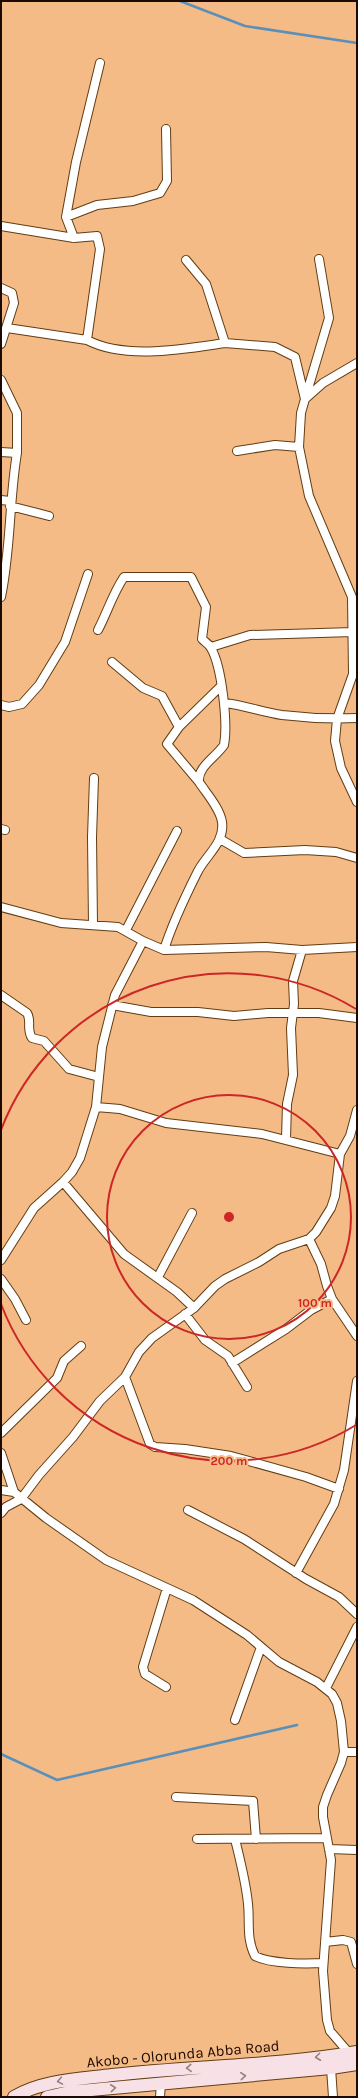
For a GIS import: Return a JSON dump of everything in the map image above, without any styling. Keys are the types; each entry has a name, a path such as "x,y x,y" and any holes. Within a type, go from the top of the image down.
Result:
{"main road":[{"name":"Akobo - Olorunda Abba Road","path":"14,2097 54,2082 72,2079 160,2070 252,2064 353,2053"},
{"name":"Akobo - Olorunda Abba Road","path":"47,2097 69,2092 331,2068 357,2064"}],"street":[{"path":"74,238 66,218 76,162 100,63"},
{"path":"66,218 97,204 133,201 160,193 167,181 166,129"},
{"path":"1,226 74,238 97,236 100,249 88,340"},
{"path":"319,259 329,318 301,413 299,447 309,496 355,595 353,674 337,719 335,741 341,768 357,802"},
{"path":"186,260 206,284 225,343"},
{"path":"1,288 12,293 14,303 1,344"},
{"path":"7,328 88,340 100,347 136,351 199,347 225,343 275,347 295,357 305,398"},
{"path":"305,398 323,383 357,363"},
{"path":"1,380 17,413 17,453 10,504 7,571 1,597"},
{"path":"238,451 275,445 299,447"},
{"path":"1,452 17,453"},
{"path":"1,500 49,516"},
{"path":"1,705 10,707 22,704 39,685 65,642 88,574"},
{"path":"98,630 106,615 116,589 124,577 191,577 206,607 202,639 211,647 220,672 224,703 224,745 201,770 198,776 199,782"},
{"path":"211,647 250,634 353,632"},
{"path":"112,662 143,688 162,696 179,727"},
{"path":"164,950 169,934 197,872 220,839 222,820 199,782 167,744 179,727 221,686"},
{"path":"224,703 238,704 280,715 337,719 357,718"},
{"path":"93,925 92,837 94,778"},
{"path":"126,930 176,831"},
{"path":"220,839 244,853 305,850 336,852 357,858"},
{"path":"1,907 61,923 118,927 126,930 142,941 164,950 266,948 302,950 357,947"},
{"path":"1,1260 34,1208 63,1182 72,1172 80,1158 96,1107 102,1047 112,1005 115,995 142,941"},
{"path":"286,1139 288,1096 293,1075 291,1028 294,1013 294,974 302,950"},
{"path":"1,995 27,1013 30,1018 28,1032 32,1038 44,1041 66,1068 99,1077"},
{"path":"112,1005 151,1012 198,1012 234,1016 294,1013 357,1018"},
{"path":"96,1107 120,1109 166,1123 255,1133 286,1139 340,1154"},
{"path":"1,1513 6,1507 21,1500 39,1475 73,1437 100,1401 125,1378 145,1345 194,1308 215,1286 225,1279 259,1262 279,1249 308,1239 316,1232 331,1208 335,1196 340,1154 355,1127 357,1110"},
{"path":"63,1182 124,1254 158,1277 194,1308"},
{"path":"158,1277 192,1213"},
{"path":"308,1239 317,1254 332,1299 357,1336"},
{"path":"1,1279 15,1299 26,1320"},
{"path":"232,1363 286,1329 311,1310 332,1299"},
{"path":"185,1314 204,1340 228,1356 247,1387"},
{"path":"1,1433 57,1378 64,1361 81,1346"},
{"path":"125,1378 150,1444 155,1447 185,1449 231,1456 306,1477 339,1489"},
{"path":"296,1573 334,1504 339,1489 344,1470 357,1381"},
{"path":"1,1453 14,1492 21,1500 106,1560 206,1608 247,1635 279,1662 326,1688 337,1703 342,1721 344,1752 342,1763 323,1806 322,1817 331,1860 326,1942 323,1963 327,2020 330,2031 353,2053"},
{"path":"1,1490 14,1492"},
{"path":"188,1510 244,1539 296,1573 339,1597 357,1614"},
{"path":"166,1687 145,1674 143,1667 167,1588"},
{"path":"326,1688 357,1627"},
{"path":"235,1720 261,1647"},
{"path":"344,1752 357,1752"},
{"path":"176,1797 253,1801 256,1839"},
{"path":"197,1839 326,1838"},
{"path":"235,1839 245,1881 248,1904 249,1941 255,1956 268,1960 298,1964 323,1963"},
{"path":"329,1849 357,1850"},
{"path":"326,1942 343,1940 351,1942 357,1964"},
{"path":"331,2068 333,2097"},
{"path":"160,2097 162,2084"}],"waterway":[{"path":"180,1 245,26 357,43"},
{"path":"1,1754 57,1780 297,1725"}]}
